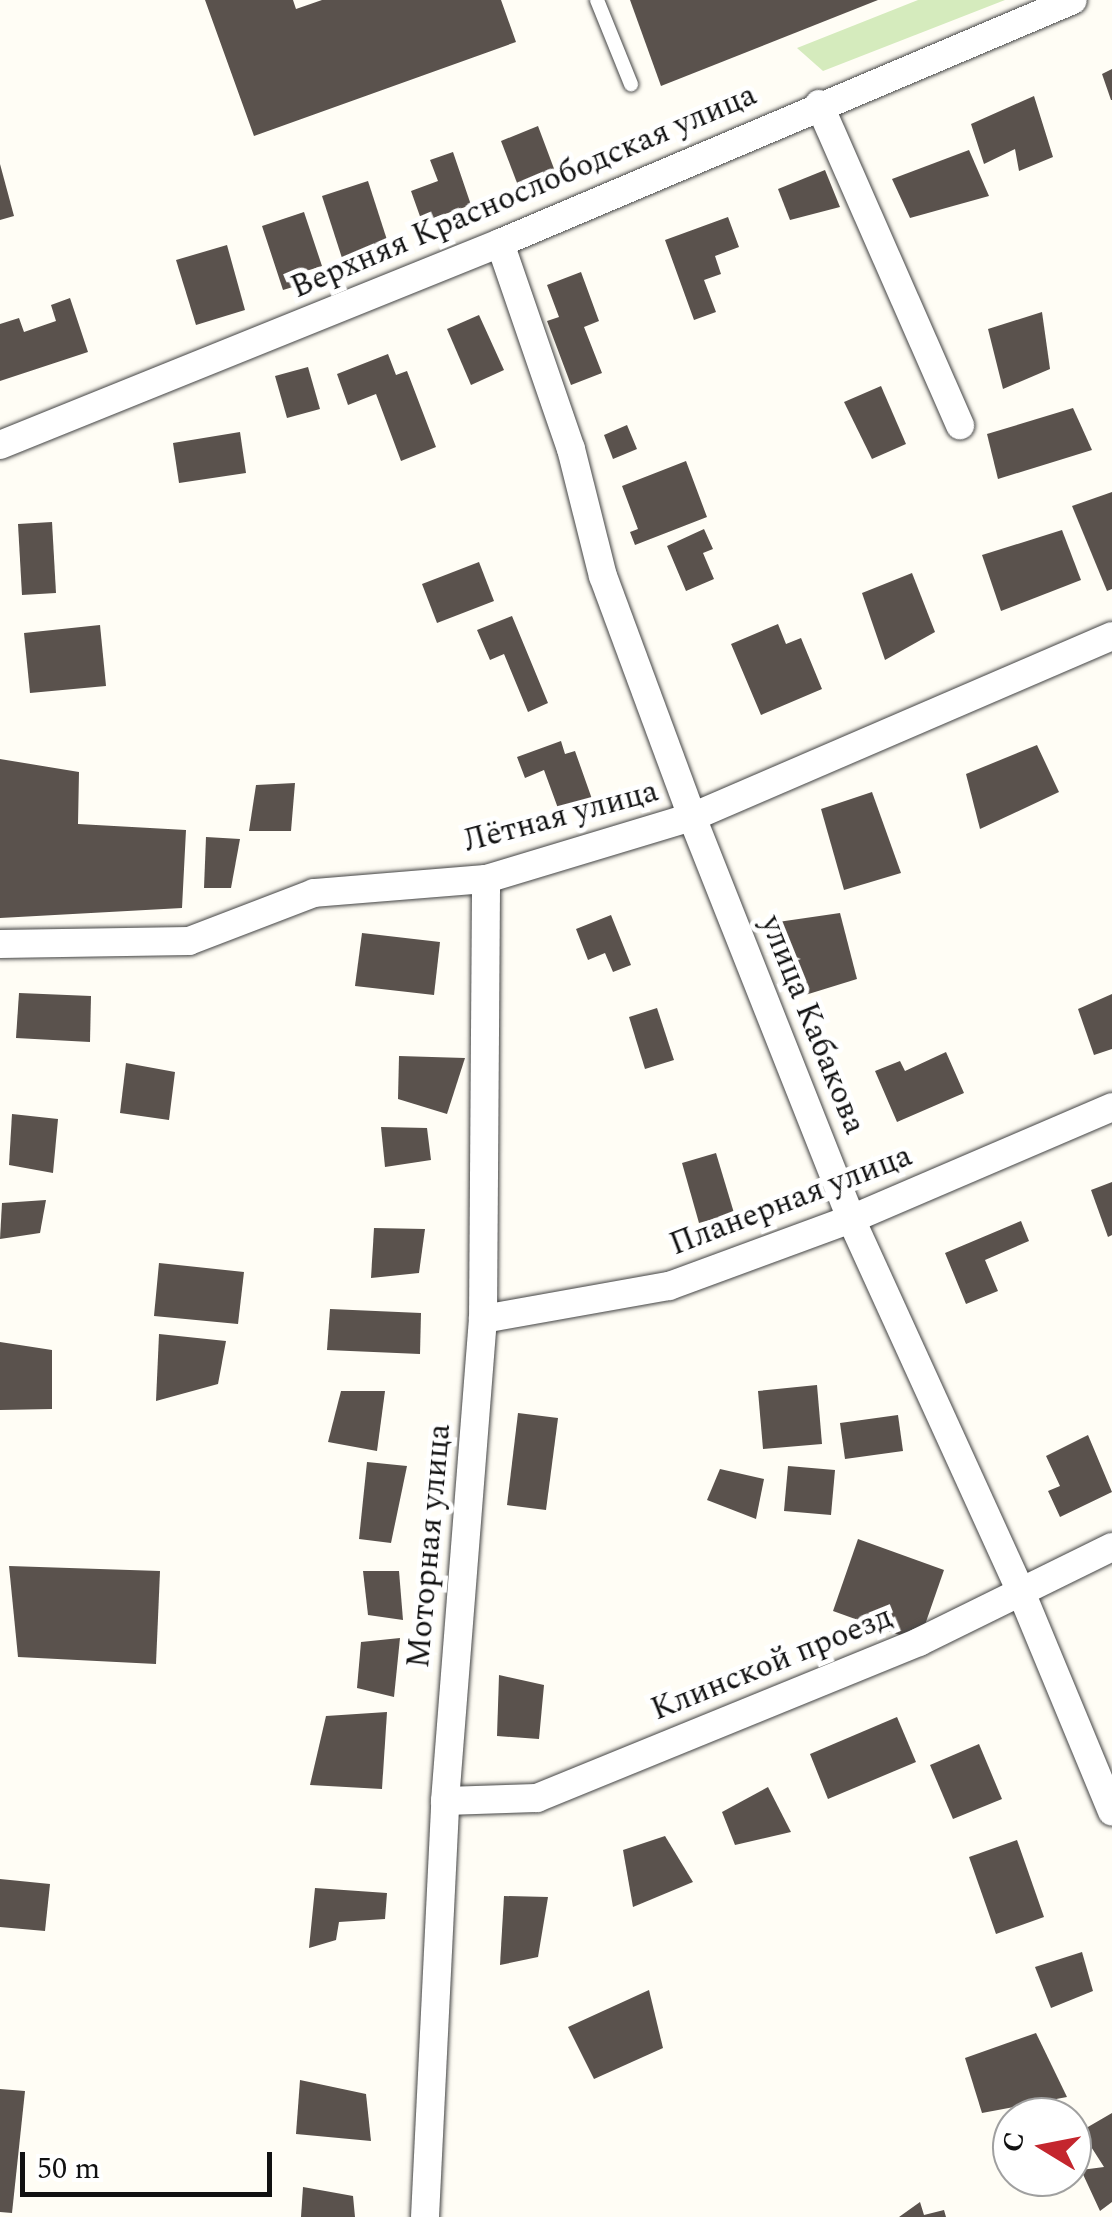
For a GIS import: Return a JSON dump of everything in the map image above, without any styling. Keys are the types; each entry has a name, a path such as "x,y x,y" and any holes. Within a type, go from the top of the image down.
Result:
{"street":[{"name":"Верхняя Краснослободская улица","path":"0,445 500,243 819,104 1073,0"},
{"path":"819,104 960,425"},
{"name":"улица Кабакова","path":"500,243 571,449 603,576 692,817 851,1219 1019,1587 1112,1812"},
{"name":"Лётная улица","path":"0,944 189,942 314,894 486,880 692,817 1112,636"},
{"name":"Моторная улица","path":"425,2217 445,1801 484,1320 486,880"},
{"name":"Планерная улица","path":"484,1320 669,1286 851,1219 1112,1107"},
{"name":"Клинской проезд","path":"445,1801 537,1798 918,1642 1019,1587 1112,1547"}],"lane":[{"path":"597,0 631,84"}],"green space":[{"path":"918,0 1005,0 823,71 797,48"}],"building":[{"path":"205,0 293,0 296,9 322,0 501,0 516,42 254,136"},
{"path":"630,0 878,0 661,86"},
{"path":"1112,69 1112,100 1111,100 1102,74"},
{"path":"1034,96 1053,157 1019,171 1015,149 984,164 971,124"},
{"path":"538,126 559,182 522,196 501,141"},
{"path":"969,150 989,196 910,218 892,179"},
{"path":"453,152 471,205 422,222 411,191 438,181 430,160"},
{"path":"0,164 14,216 0,220"},
{"path":"825,170 840,207 790,220 778,189"},
{"path":"368,181 388,243 342,258 322,196"},
{"path":"304,212 322,266 303,272 306,283 283,290 262,226"},
{"path":"728,217 739,247 715,256 721,274 704,280 716,312 694,320 665,240"},
{"path":"227,245 245,310 196,325 176,260"},
{"path":"581,272 599,321 584,327 602,373 571,385 547,321 559,317 547,285"},
{"path":"70,298 88,352 0,381 0,324 19,318 24,332 56,321 51,305"},
{"path":"1042,312 1050,369 1003,389 988,329"},
{"path":"479,315 504,370 471,385 447,329"},
{"path":"388,354 396,375 407,371 436,447 401,461 376,394 348,405 337,374"},
{"path":"308,367 320,409 287,418 275,376"},
{"path":"881,386 906,444 872,459 844,402"},
{"path":"1073,408 1092,450 998,479 987,434"},
{"path":"627,425 637,449 613,459 604,435"},
{"path":"240,432 246,473 179,483 173,443"},
{"path":"686,461 707,517 635,545 630,532 638,529 622,486"},
{"path":"1112,492 1112,589 1107,591 1072,506"},
{"path":"52,522 56,593 22,595 18,524"},
{"path":"704,529 713,549 703,553 714,579 686,591 667,546"},
{"path":"1062,530 1081,580 1001,611 982,555"},
{"path":"479,562 494,601 437,623 422,584"},
{"path":"912,573 935,632 885,660 862,593"},
{"path":"512,616 548,703 528,712 504,654 490,660 477,630"},
{"path":"778,624 786,644 801,638 822,689 761,715 731,644"},
{"path":"100,625 106,686 30,693 24,633"},
{"path":"561,741 565,754 575,751 592,799 559,811 544,770 525,778 517,757"},
{"path":"1037,745 1059,792 980,829 966,774"},
{"path":"0,759 79,772 78,824 186,830 182,908 0,918"},
{"path":"295,783 291,831 249,831 256,785"},
{"path":"872,792 901,873 844,890 821,809"},
{"path":"206,837 240,839 231,888 204,888"},
{"path":"840,913 857,979 802,996 771,923"},
{"path":"611,915 631,965 613,972 605,953 588,960 576,929"},
{"path":"362,933 440,942 434,995 355,986"},
{"path":"19,993 91,996 90,1042 16,1038"},
{"path":"1112,994 1112,1049 1094,1055 1078,1009"},
{"path":"657,1008 674,1060 645,1069 629,1017"},
{"path":"946,1052 964,1093 897,1122 875,1071 900,1061 905,1071"},
{"path":"399,1056 465,1058 447,1114 398,1099"},
{"path":"126,1063 175,1072 169,1120 120,1113"},
{"path":"12,1114 58,1119 53,1173 9,1165"},
{"path":"381,1127 427,1128 431,1160 385,1167"},
{"path":"716,1153 734,1213 699,1223 682,1163"},
{"path":"1112,1182 1112,1235 1108,1237 1091,1190"},
{"path":"46,1200 40,1233 0,1239 2,1203"},
{"path":"1021,1221 1029,1241 985,1260 998,1291 966,1304 945,1253"},
{"path":"374,1228 425,1229 419,1273 371,1278"},
{"path":"159,1263 244,1272 238,1324 154,1316"},
{"path":"330,1309 421,1313 420,1354 327,1350"},
{"path":"159,1334 226,1341 218,1384 156,1401"},
{"path":"0,1342 52,1350 52,1409 0,1410"},
{"path":"817,1385 822,1444 763,1449 758,1391"},
{"path":"341,1391 385,1391 377,1451 328,1442"},
{"path":"518,1413 558,1418 546,1510 507,1505"},
{"path":"898,1415 903,1451 845,1459 840,1423"},
{"path":"1088,1435 1112,1492 1060,1517 1048,1491 1060,1486 1046,1456"},
{"path":"367,1462 407,1466 391,1543 359,1539"},
{"path":"788,1466 835,1470 831,1515 784,1511"},
{"path":"720,1469 764,1479 756,1519 707,1500"},
{"path":"858,1539 944,1570 919,1642 833,1611"},
{"path":"9,1566 160,1571 156,1664 18,1657"},
{"path":"363,1571 399,1571 403,1620 368,1615"},
{"path":"400,1638 394,1697 357,1688 361,1642"},
{"path":"499,1675 544,1685 539,1739 497,1736"},
{"path":"387,1712 382,1789 310,1785 326,1716"},
{"path":"897,1717 916,1762 828,1799 810,1754"},
{"path":"979,1744 1002,1799 953,1819 930,1765"},
{"path":"768,1787 791,1832 735,1845 722,1812"},
{"path":"665,1836 693,1882 633,1907 623,1850"},
{"path":"1017,1840 1044,1917 996,1934 969,1857"},
{"path":"0,1879 50,1884 45,1931 0,1927"},
{"path":"315,1888 387,1893 385,1919 339,1922 336,1940 309,1948"},
{"path":"504,1896 548,1897 538,1957 500,1965"},
{"path":"1082,1952 1093,1991 1051,2008 1035,1967"},
{"path":"649,1990 663,2048 594,2079 568,2027"},
{"path":"1036,2033 1067,2097 992,2097 992,2111 982,2113 965,2058"},
{"path":"300,2080 366,2094 371,2141 296,2134"},
{"path":"0,2089 25,2091 12,2213 0,2212"},
{"path":"1112,2113 1112,2202 1100,2211 1092,2194 1092,2169 1104,2167 1092,2148 1092,2125"},
{"path":"303,2187 353,2196 355,2217 301,2217"},
{"path":"920,2202 924,2215 944,2210 946,2217 899,2217"}]}
